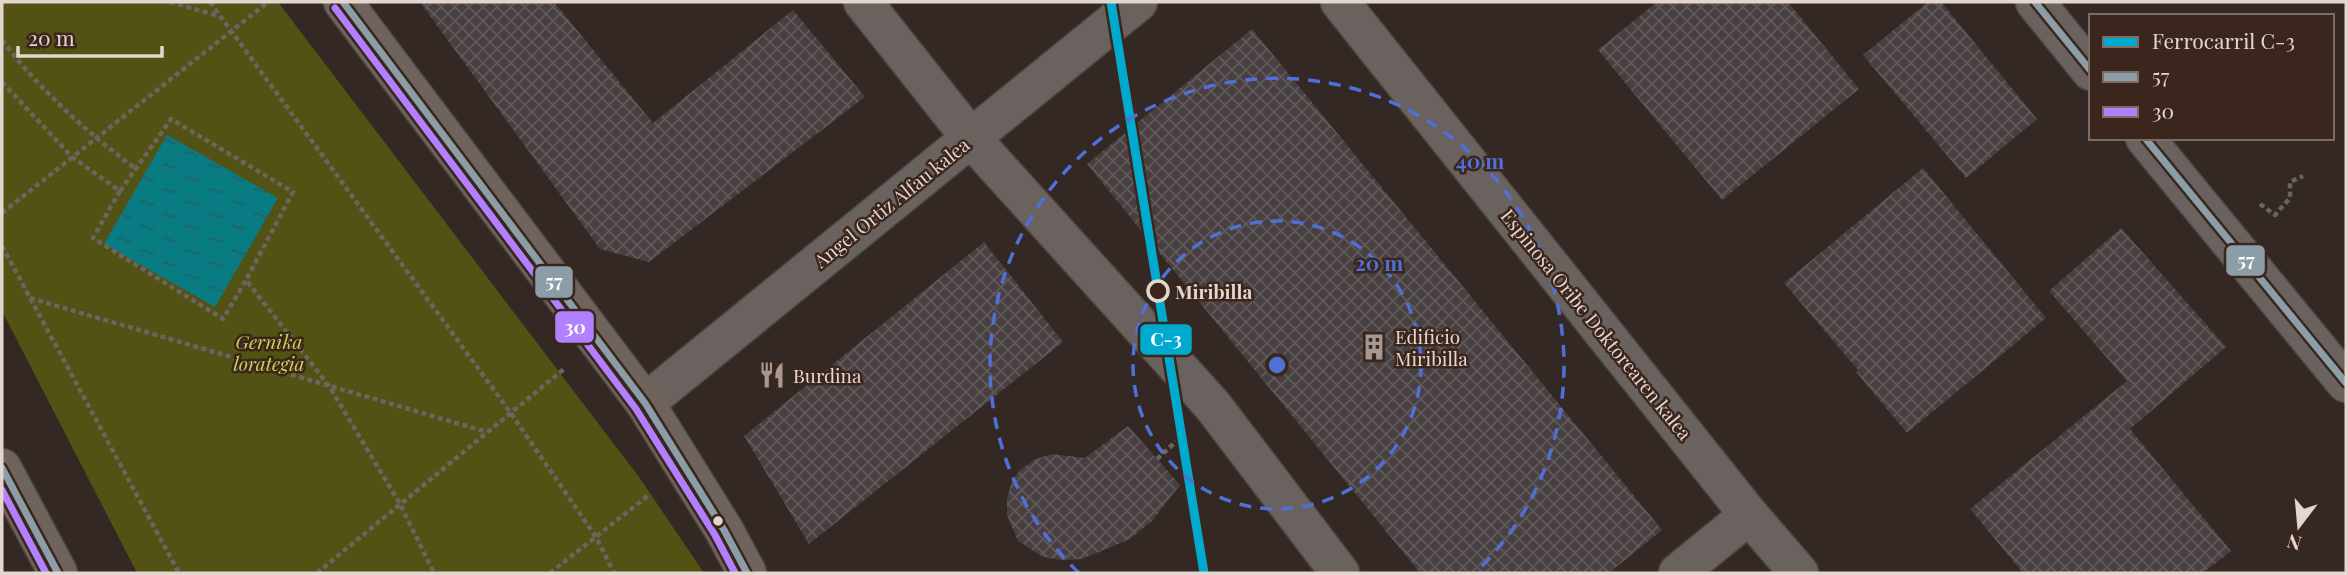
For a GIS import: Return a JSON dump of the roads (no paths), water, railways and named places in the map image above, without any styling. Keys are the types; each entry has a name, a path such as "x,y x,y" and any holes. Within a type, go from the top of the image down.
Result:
{"main road":[{"path":"343,2 645,403 724,530 747,573"},
{"path":"2,468 58,573"}],"street":[{"path":"863,2 970,137 1213,406 1340,573"},
{"name":"Angel Ortiz Alfau kalea","path":"645,403 1138,2"},
{"name":"Espinosa Oribe Doktorearen kalea","path":"1340,2 1799,573"},
{"path":"2035,2 2089,69"},
{"path":"2147,140 2346,383"},
{"path":"1678,573 1749,514"}],"water":[{"path":"167,135 278,198 215,307 104,244"}],"rail line":[{"name":"C-3","path":"1111,2 1204,573"}],"place":[{"name":"Miribilla","path":"1158,291"},
{"name":"Edificio Miribilla","path":"1374,347"},
{"name":"Burdina","path":"772,375"}],"park label":[{"name":"Gernika lorategia","path":"269,352"}]}
